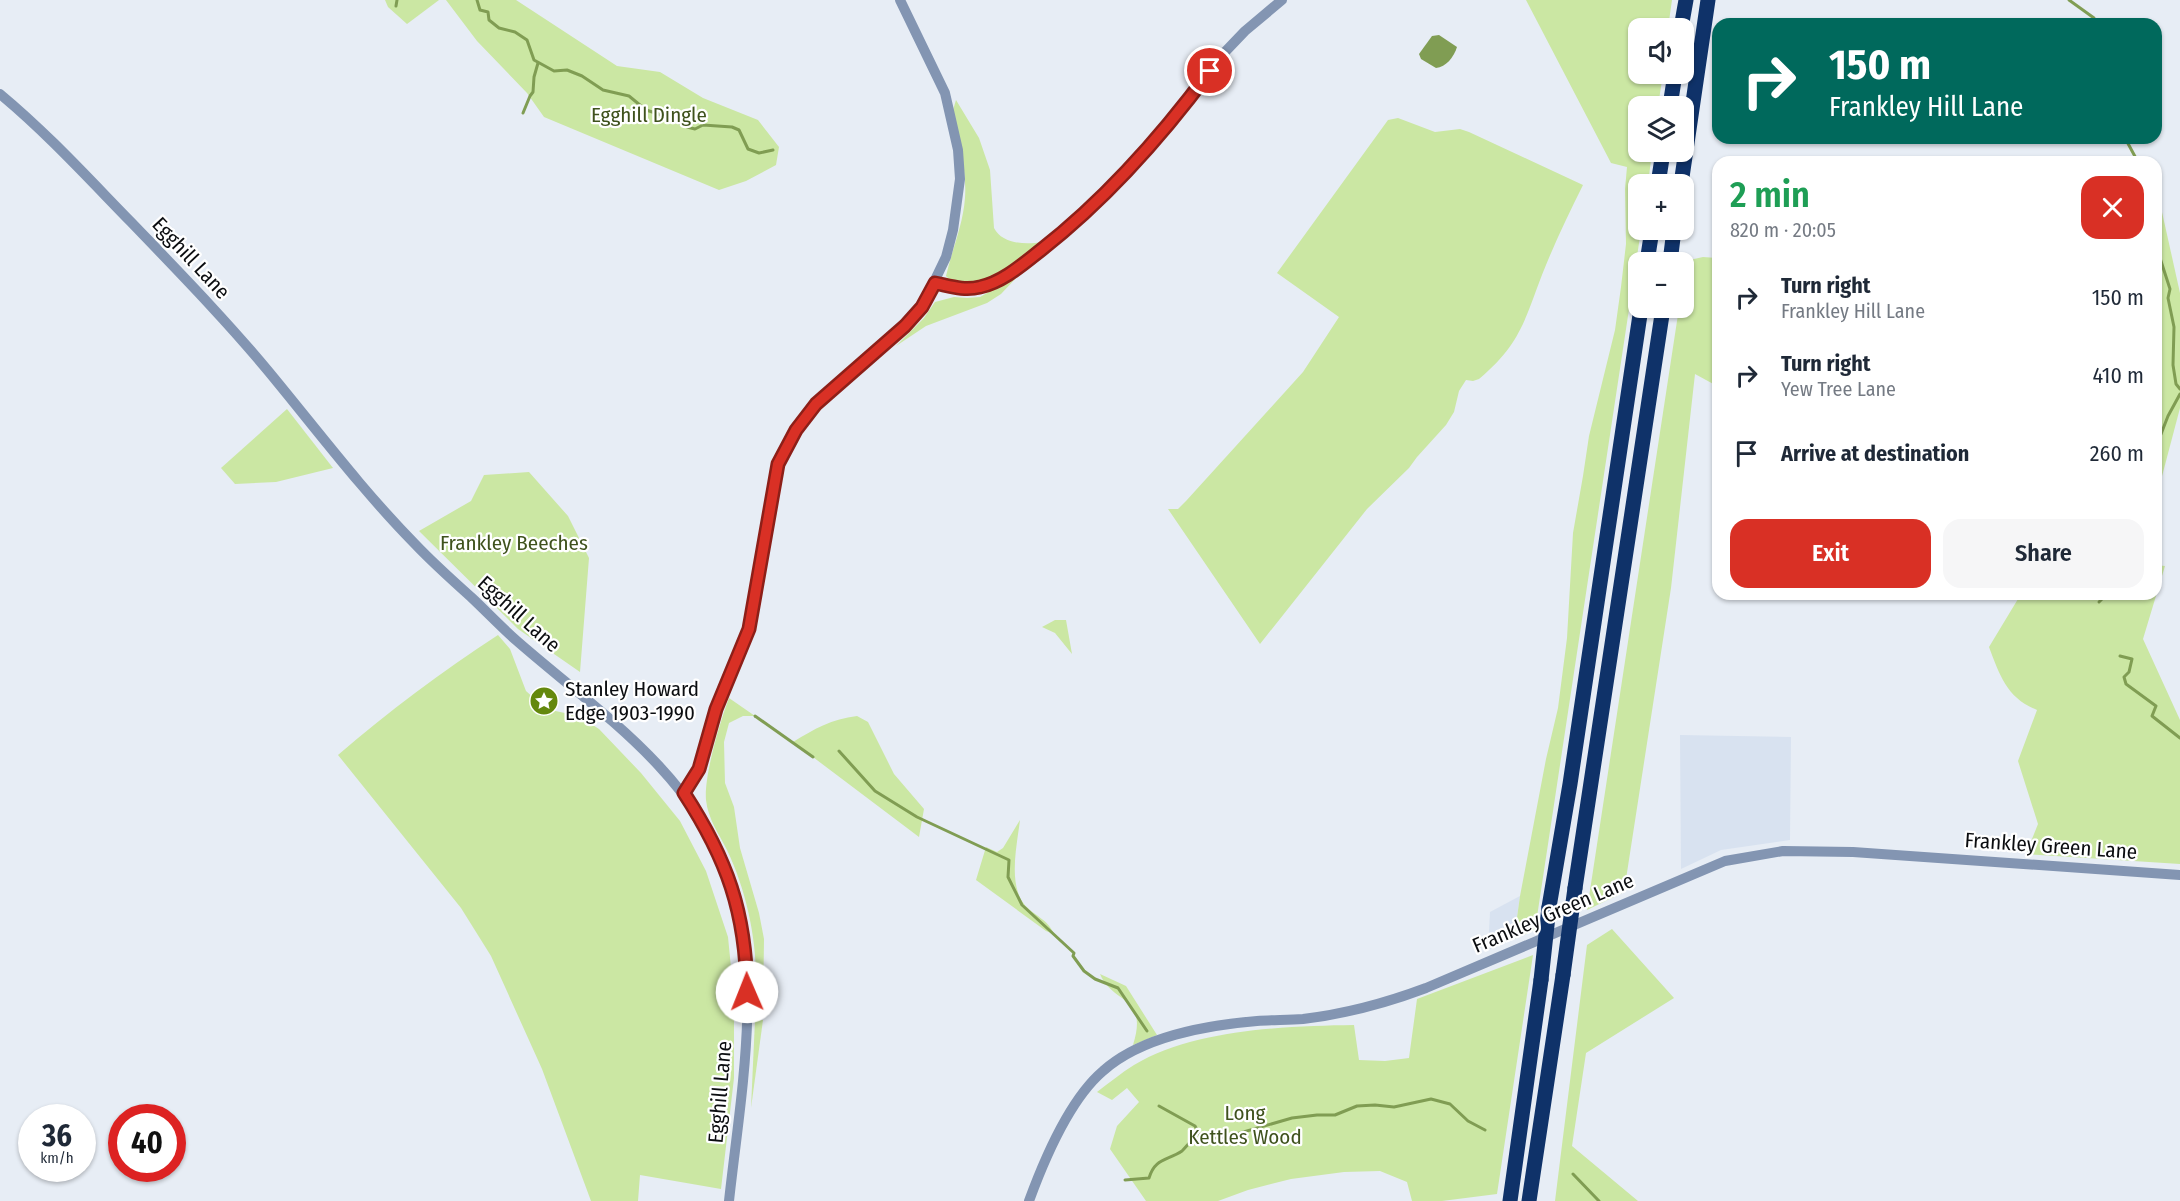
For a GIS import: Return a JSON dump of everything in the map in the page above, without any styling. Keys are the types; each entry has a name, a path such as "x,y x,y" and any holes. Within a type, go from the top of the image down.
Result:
{"highway":[{"path":"1683,18 1686,0"},
{"path":"1682,174 1708,0"},
{"path":"1510,1201 1541,981 1549,907 1572,772 1640,318"},
{"path":"1529,1201 1661,318"}],"street":[{"path":"684,793 699,769 716,709 749,629 778,464 796,430 816,404 905,326 922,307 946,256 953,230 960,179 958,150 945,93 900,0"},
{"path":"935,283 963,289 979,288 995,282 1013,272 1067,230 1101,200 1136,162 1223,54 1245,31 1282,0"},
{"name":"Egghill Lane","path":"0,94 45,134 179,272 269,372 357,481 415,545 515,639 610,718 684,793 704,824 728,873 743,931 747,969 747,1015 729,1201"},
{"name":"Frankley Green Lane","path":"1029,1201 1039,1173 1085,1090 1102,1071 1135,1050 1179,1034 1214,1026 1302,1019 1350,1012 1393,1000 1725,861 1783,851 1852,852 2180,875"}],"shaded area":[{"path":"1439,35 1457,47 1449,61 1436,68 1421,59 1419,54 1432,36"},
{"path":"1680,735 1791,737 1790,840 1721,850 1681,869"},
{"path":"1520,896 1514,939 1488,950 1490,912"}],"green space":[{"path":"385,0 439,0 407,24 388,7"},
{"name":"Egghill Dingle","path":"446,0 516,0 617,66 660,72 703,98 758,120 779,147 776,165 746,181 719,190 544,117 527,93 477,41"},
{"path":"1526,0 1672,0 1669,18 1628,18 1628,84 1661,84 1660,96 1628,96 1628,162 1651,162 1649,174 1628,174 1628,240 1639,240 1638,252 1628,252 1628,316 1535,930 1514,939 1546,759 1558,708 1567,638 1573,533 1589,436 1615,330 1621,287 1626,244 1627,167 1611,163"},
{"path":"956,100 979,138 990,170 994,228 1008,240 1022,243 1042,242 990,277 967,284 954,285 946,276 962,218 965,198 963,165 953,110"},
{"path":"1398,118 1435,132 1460,129 1469,132 1583,185 1546,265 1522,327 1506,352 1479,379 1466,380 1459,391 1454,412 1446,425 1409,468 1367,509 1260,644 1168,509 1178,509 1186,501 1303,372 1339,317 1277,273 1388,120"},
{"path":"2162,212 2180,293 2180,408 2162,476"},
{"path":"1712,258 1712,383 1695,374 1671,588 1624,892 1587,910 1677,318 1694,318 1694,259"},
{"path":"1020,274 1001,294 987,303 926,326 896,346 924,318 935,302 954,297 980,297"},
{"path":"287,409 333,468 276,482 235,484 221,468"},
{"name":"Frankley Beeches","path":"529,472 568,516 589,558 580,672 518,629 419,531 471,501 484,475"},
{"path":"2017,600 2155,600 2143,639 2180,720 2180,864 2026,854 2038,824 2018,761 2037,710 2018,699 2006,685 1989,647"},
{"path":"1055,620 1066,620 1072,654 1055,633 1042,627"},
{"path":"498,635 510,649 526,691 546,709 579,716 599,729 641,773 680,821 706,871 728,937 734,998 734,1078 721,1189 640,1175 638,1201 591,1201 542,1069 491,956 461,908 338,755 416,692"},
{"path":"729,698 755,716 743,716 729,723 724,742 725,783 734,807 740,848 764,939 763,1011 754,1011 755,950 742,888 727,850 711,820 706,800 710,763"},
{"path":"857,716 868,722 894,774 924,809 919,837 793,742 824,725"},
{"path":"1020,820 1015,864 1016,886 1024,904 1045,921 1054,934 1046,931 976,880 986,847 997,852 1003,848"},
{"path":"1612,929 1674,998 1586,1053 1572,1146 1638,1201 1555,1201 1587,945"},
{"name":"Long Kettles Wood","path":"1533,955 1497,1194 1442,1201 1412,1201 1407,1182 1380,1171 1344,1172 1291,1179 1248,1190 1218,1201 1146,1201 1110,1149 1117,1126 1139,1102 1127,1088 1112,1100 1097,1092 1129,1068 1158,1053 1184,1044 1241,1032 1354,1025 1359,1060 1385,1061 1409,1058 1417,999"},
{"path":"1100,974 1126,986 1157,1035 1133,1045 1137,1029 1133,1008 1112,991"},
{"path":"755,1020 763,1020 751,1108"}],"waterway":[{"path":"396,6 397,0"},
{"path":"477,0 480,10 488,12 489,20 499,28 515,32 527,40 534,60 554,71 567,70 582,76 603,90 629,96 646,110 668,117 687,127 695,129 703,125 732,127 739,130 748,149 759,153 773,150"},
{"path":"2069,0 2094,18"},
{"path":"523,113 533,92 538,63"},
{"path":"2128,144 2135,156"},
{"path":"2162,264 2170,289 2168,298 2174,327 2173,365 2176,384 2180,389"},
{"path":"2162,432 2180,394"},
{"path":"2120,656 2132,659 2129,672 2124,677 2126,684 2156,706 2152,716 2180,738"},
{"path":"755,716 813,757"},
{"path":"839,751 875,791 917,817 1009,860 1008,877 1022,905 1074,953 1073,956 1084,971 1095,979 1118,988 1147,1031"},
{"path":"1125,1180 1149,1178 1158,1163 1182,1151 1192,1140 1226,1137 1292,1118 1335,1115 1357,1106 1394,1107 1431,1099 1450,1104 1468,1121 1485,1130"},
{"path":"1159,1106 1195,1126 1202,1139"},
{"path":"1573,1174 1599,1201"}],"place":[{"name":"Stanley Howard Edge 1903-1990","path":"544,701"}],"route":[{"path":"747,992 743,931 728,873 704,824 684,793 699,769 716,709 749,629 778,464 796,430 816,404 905,326 922,307 935,283 963,289 979,288 1013,272 1029,260 1101,200 1136,162 1210,71"}]}
